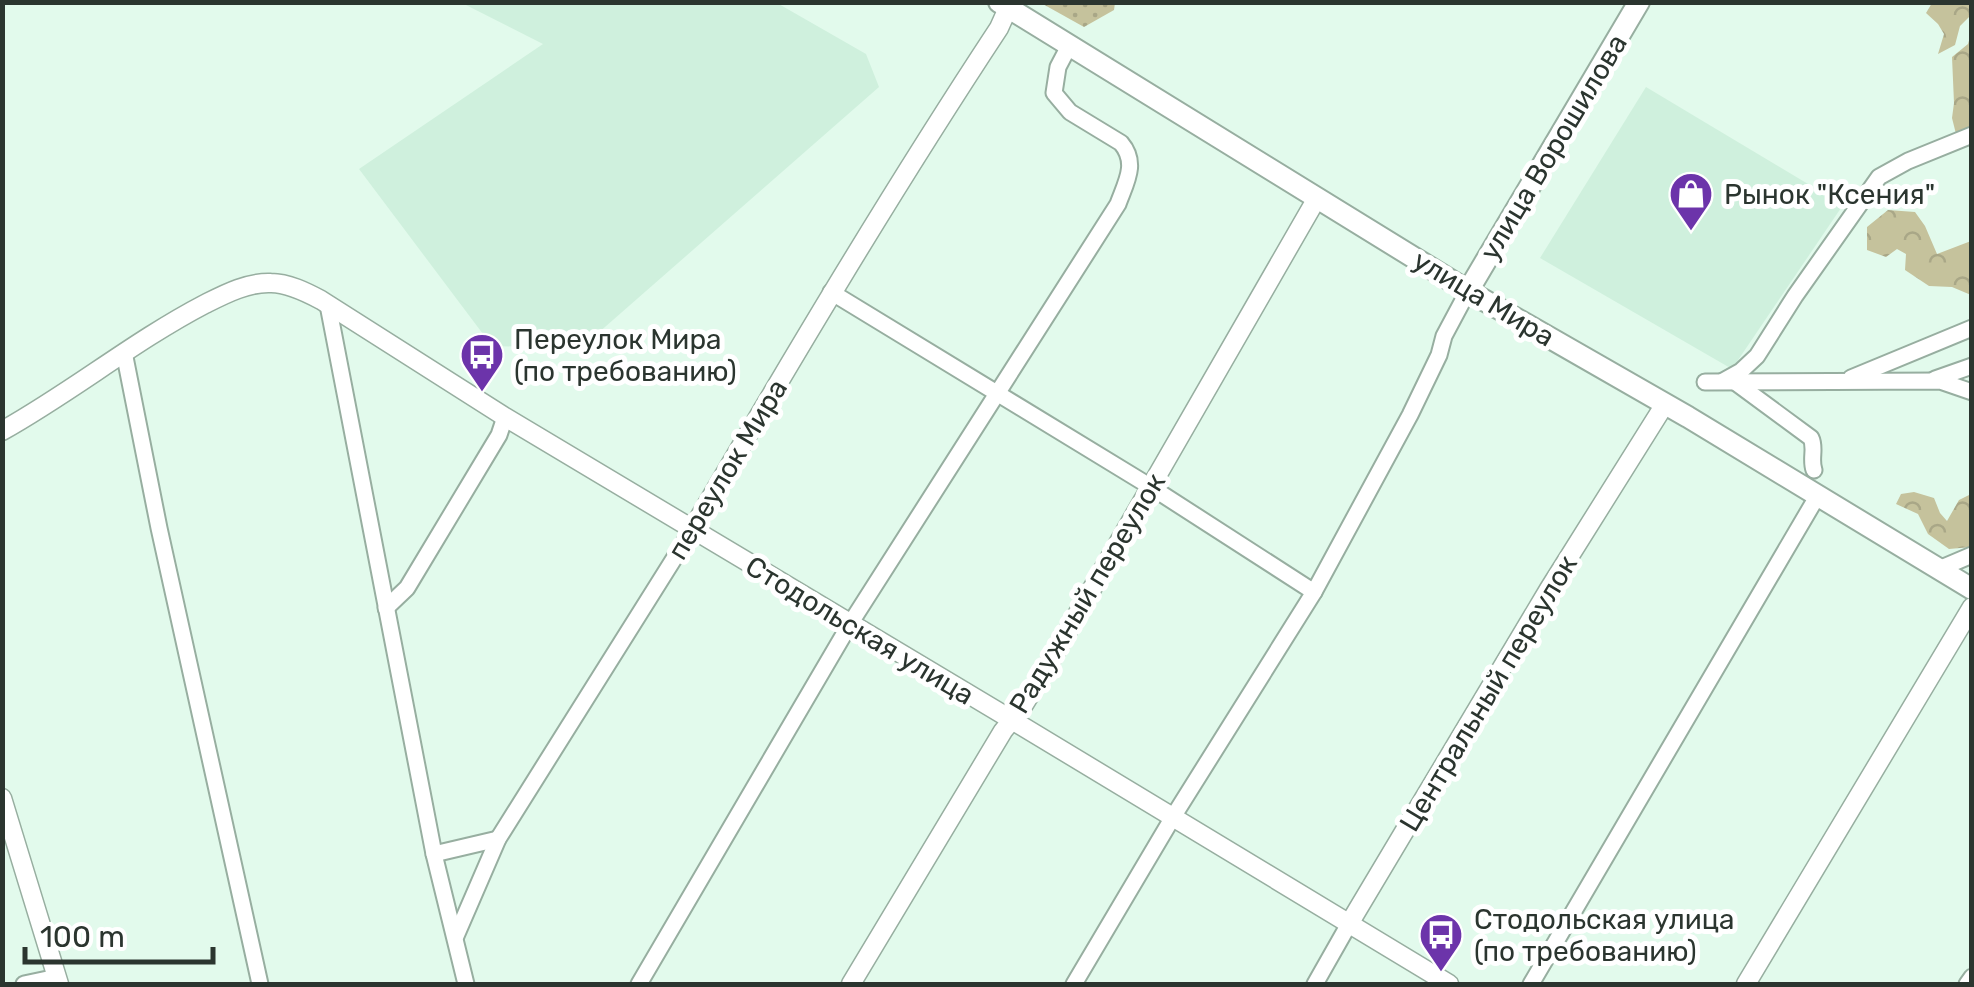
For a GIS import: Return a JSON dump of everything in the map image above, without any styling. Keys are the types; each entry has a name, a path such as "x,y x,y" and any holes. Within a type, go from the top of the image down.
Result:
{"main road":[{"name":"улица Ворошилова","path":"1468,290 1639,2"},
{"name":"улица Мира","path":"1004,5 1468,290 1972,589"}],"street":[{"name":"переулок Мира","path":"456,936 498,839 692,530 831,292 999,28 1004,5"},
{"path":"640,984 850,624 1118,204 1127,179 1130,158 1126,149 1121,142 1070,112 1054,93 1058,67 1069,46"},
{"path":"1729,382 1757,356 1879,177 1908,160 1972,135"},
{"name":"Радужный переулок","path":"851,984 1003,731 1046,668 1317,198"},
{"name":"Стодольская улица","path":"124,352 214,300 248,286 269,283 292,288 328,305 505,417 1448,984"},
{"path":"1074,984 1172,817 1314,592 1410,415 1468,290"},
{"path":"831,292 1151,486 1314,592"},
{"path":"328,305 434,854 466,984"},
{"path":"1837,383 1972,328"},
{"path":"2,430 124,352 158,528 260,984"},
{"path":"1926,381 1972,366"},
{"path":"1705,382 1940,381 1972,392"},
{"path":"1729,382 1811,438 1814,470"},
{"name":"Центральный переулок","path":"1316,984 1549,589 1665,404"},
{"path":"386,608 407,588 499,435 505,417"},
{"path":"1531,984 1818,495"},
{"path":"1939,569 1972,555"},
{"path":"1746,984 1972,607"},
{"path":"4,808 58,981 24,984"},
{"path":"434,854 498,839"},
{"path":"1967,984 1972,977"}],"shaded area":[{"path":"462,3 777,3 866,54 879,87 581,348 492,346 359,169 543,44"},
{"name":"Рынок \"Ксения\"","path":"1646,87 1843,205 1732,369 1540,258"}],"green space":[{"path":"1041,3 1115,3 1114,10 1084,27"},
{"path":"1932,3 1971,3 1971,15 1960,26 1955,45 1938,54 1944,34 1926,13"},
{"path":"1971,33 1971,130 1956,134 1952,118 1952,57 1968,44"},
{"path":"1888,210 1915,212 1937,254 1971,241 1971,295 1952,287 1929,286 1905,270 1906,254 1897,249 1886,257 1867,250 1867,227"},
{"path":"1914,492 1934,498 1947,521 1959,500 1971,494 1971,547 1949,549 1928,534 1918,514 1896,504 1901,494"}],"place":[{"name":"Рынок \"Ксения\"","path":"1691,232"},
{"name":"Переулок Мира (по требованию)","path":"482,393"},
{"name":"Стодольская улица (по требованию)","path":"1441,973"}]}
